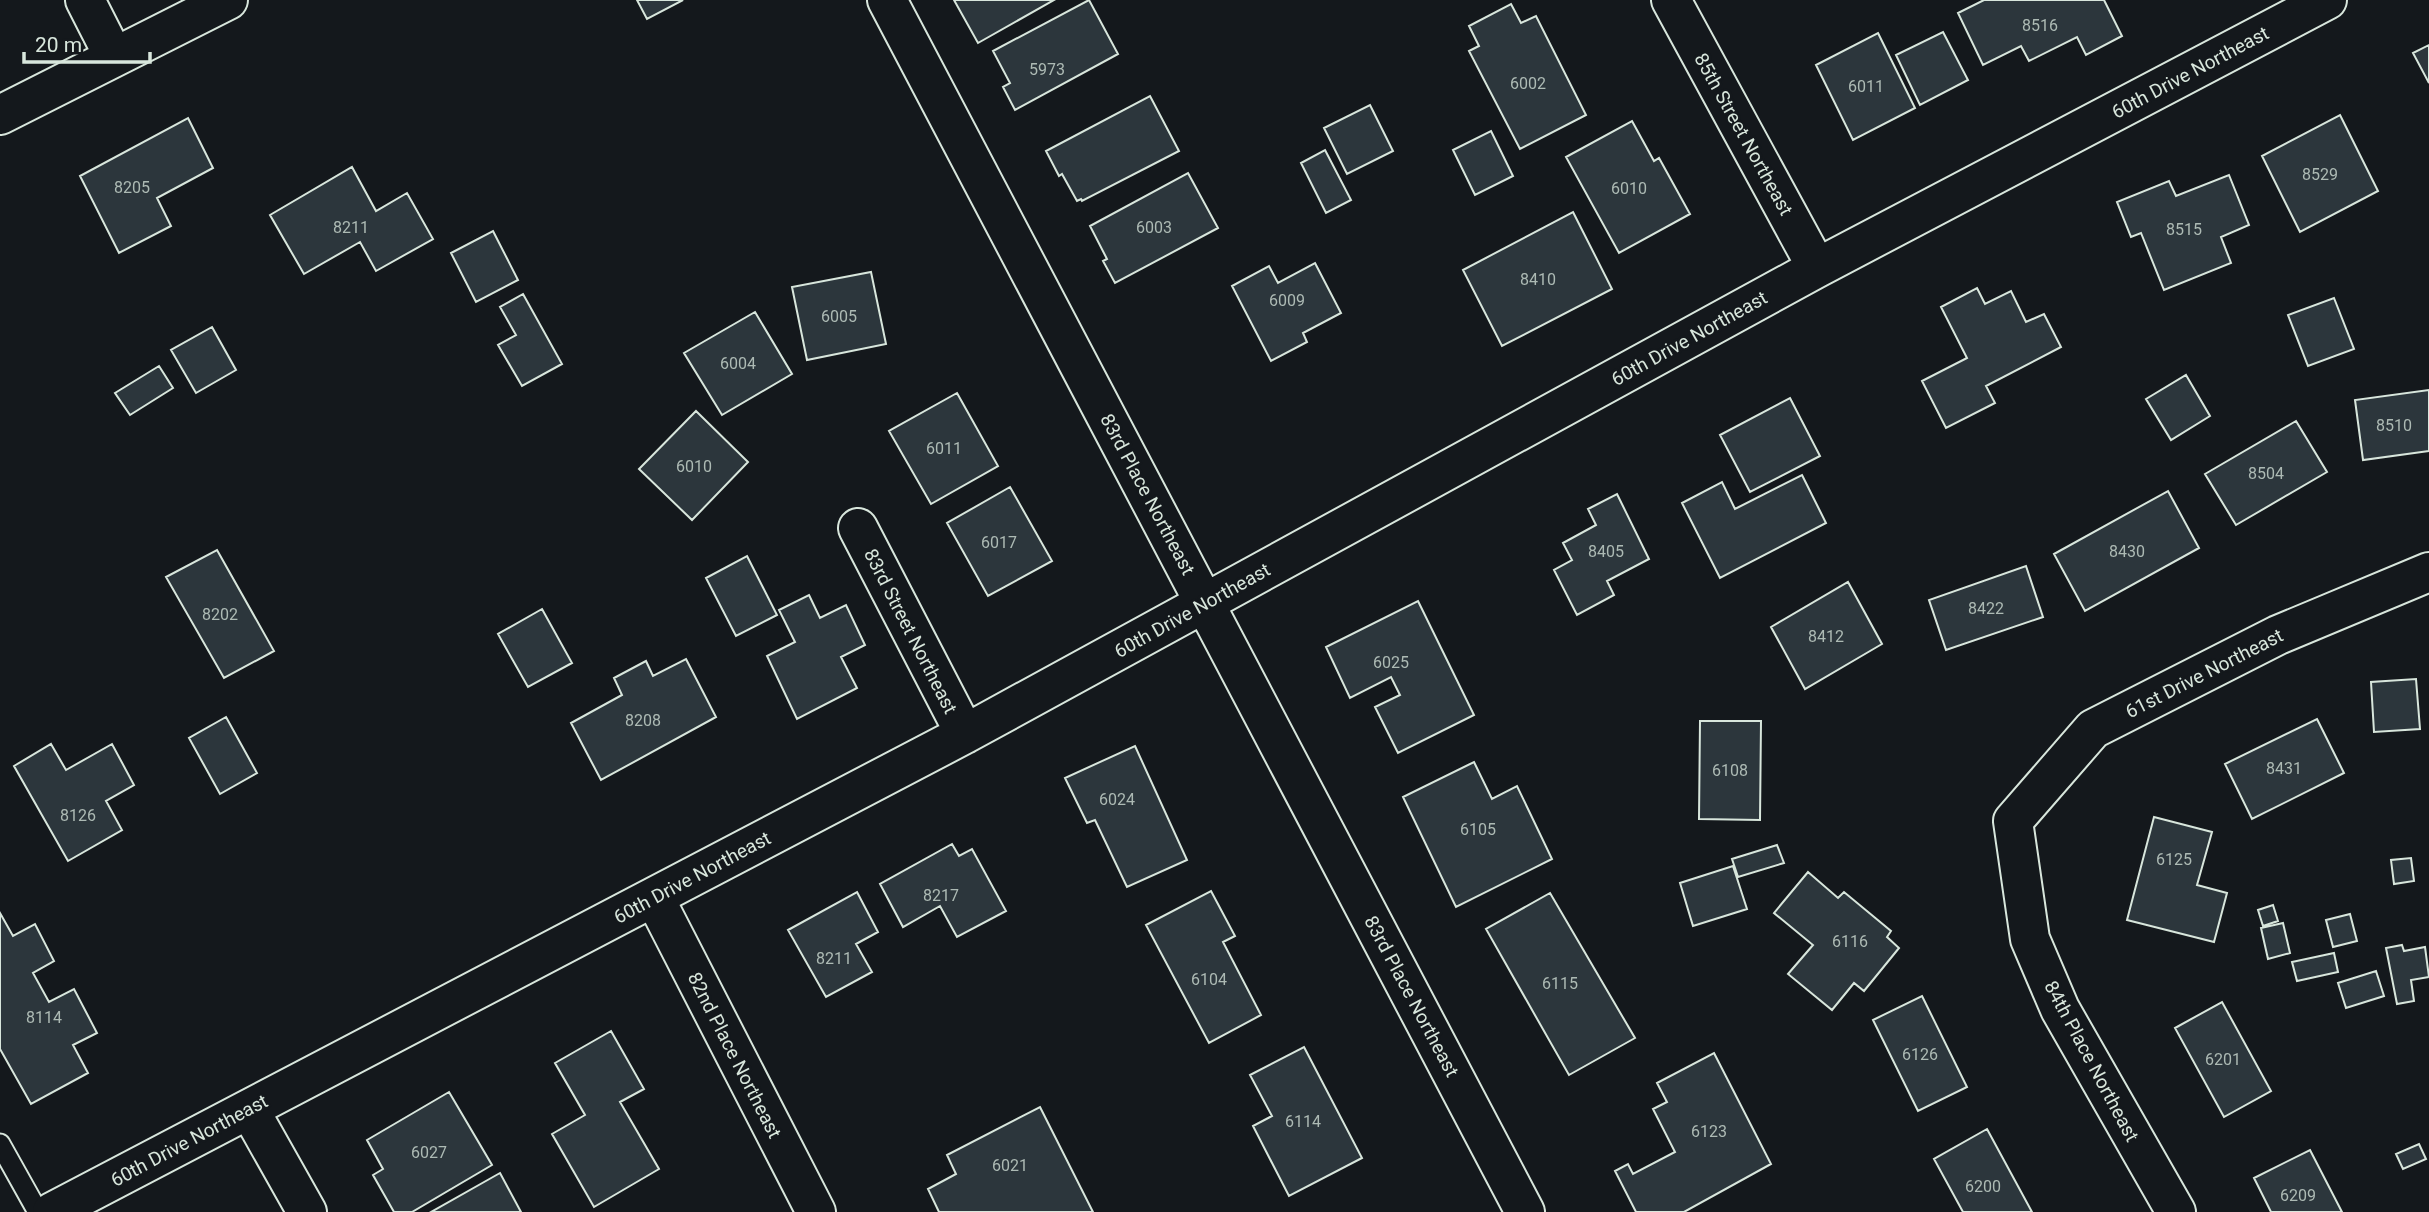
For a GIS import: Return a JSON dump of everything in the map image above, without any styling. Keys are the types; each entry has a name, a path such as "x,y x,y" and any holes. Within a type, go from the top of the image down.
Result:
{"street":[{"path":"85,0 114,57"},
{"path":"0,115 228,0"},
{"name":"83rd Place Northeast","path":"887,0 1525,1212"},
{"name":"85th Street Northeast","path":"1671,0 1817,268"},
{"name":"60th Drive Northeast","path":"52,1212 965,734 1817,268 2327,0"},
{"name":"83rd Street Northeast","path":"858,528 965,734"},
{"name":"61st Drive Northeast","path":"2013,821 2093,729 2278,635 2429,572"},
{"name":"84th Place Northeast","path":"2013,821 2030,939 2060,1009 2176,1212"},
{"name":"82nd Place Northeast","path":"654,897 816,1212"},
{"path":"249,1109 307,1212"}],"lane":[{"path":"0,1144 38,1212"}],"building":[{"path":"637,0 683,0 647,19"},
{"path":"954,0 1054,0 978,43"},
{"path":"1089,0 1118,54 1015,110 1003,87 1010,83 993,51"},
{"path":"1984,0 2104,0 2122,36 2086,55 2077,37 2029,61 2021,46 1983,65 1958,13"},
{"path":"1511,4 1521,23 1536,16 1586,115 1520,149 1469,51 1479,46 1469,26"},
{"path":"1943,32 1968,80 1920,105 1896,55"},
{"path":"1878,33 1915,108 1853,140 1816,65"},
{"path":"2429,45 2429,83 2413,53"},
{"path":"1150,96 1179,151 1082,201 1077,201 1062,174 1059,176 1046,151"},
{"path":"1370,105 1393,151 1347,174 1324,128"},
{"path":"2340,115 2378,191 2300,232 2262,156"},
{"path":"188,118 213,168 157,198 171,226 119,253 80,176"},
{"path":"1632,121 1654,161 1659,158 1690,214 1619,253 1566,157"},
{"path":"1491,131 1513,176 1475,195 1453,150"},
{"path":"1325,150 1351,200 1326,213 1301,163"},
{"path":"352,167 376,211 407,193 433,239 376,271 360,242 304,274 270,215"},
{"path":"1188,173 1218,228 1115,283 1103,261 1107,259 1090,226"},
{"path":"2229,175 2249,225 2221,237 2231,263 2164,290 2141,233 2131,237 2117,202 2169,181 2176,196"},
{"path":"1573,212 1612,289 1502,346 1463,270"},
{"path":"493,231 518,280 476,302 451,253"},
{"path":"1315,263 1341,313 1303,333 1307,342 1271,361 1232,286 1269,266 1278,283"},
{"path":"871,272 886,344 807,360 792,287"},
{"path":"1977,288 1985,304 2011,291 2026,322 2044,314 2061,347 1986,386 1995,403 1946,428 1922,381 1967,358 1941,307"},
{"path":"523,294 562,364 522,386 498,345 516,335 500,307"},
{"path":"2334,298 2354,349 2308,366 2288,315"},
{"path":"755,312 792,374 722,415 684,353"},
{"path":"212,327 236,370 196,393 171,350"},
{"path":"159,366 173,388 130,415 115,393"},
{"path":"2186,375 2210,416 2171,440 2146,399"},
{"path":"2429,390 2429,451 2363,460 2355,400"},
{"path":"957,393 998,466 931,504 889,431"},
{"path":"1790,398 1820,456 1750,492 1720,435"},
{"path":"696,411 748,462 692,520 639,469"},
{"path":"2296,421 2327,472 2236,525 2205,474"},
{"path":"1802,475 1826,523 1720,578 1682,503 1722,482 1735,509"},
{"path":"1010,487 1052,561 988,596 947,523"},
{"path":"2168,491 2199,548 2085,611 2054,554"},
{"path":"1617,494 1649,559 1607,581 1614,595 1577,615 1554,570 1572,560 1563,543 1596,525 1588,509"},
{"path":"217,550 274,651 224,678 166,577"},
{"path":"747,556 777,615 736,636 706,578"},
{"path":"2026,566 2043,617 1946,650 1929,600"},
{"path":"1848,582 1882,644 1805,689 1771,627"},
{"path":"809,595 820,618 846,605 865,645 841,657 857,688 797,719 767,656 795,642 779,610"},
{"path":"1418,601 1474,715 1398,753 1375,707 1400,695 1391,677 1350,698 1326,647"},
{"path":"542,609 572,663 528,687 498,634"},
{"path":"686,659 716,717 601,780 571,723 622,695 614,678 646,661 653,676"},
{"path":"2416,679 2420,729 2374,732 2371,682"},
{"path":"226,717 257,773 220,794 189,738"},
{"path":"2317,719 2344,773 2252,819 2225,764"},
{"path":"1700,721 1761,721 1760,820 1699,819"},
{"path":"51,744 66,770 112,744 134,785 106,801 122,830 68,861 14,766"},
{"path":"1135,746 1187,860 1127,887 1095,820 1087,823 1065,778"},
{"path":"1474,762 1492,799 1517,786 1552,859 1456,907 1403,797"},
{"path":"2154,817 2212,832 2197,885 2227,893 2214,942 2127,920"},
{"path":"952,844 959,856 972,849 1006,911 957,937 940,906 903,927 880,884"},
{"path":"1777,845 1784,863 1738,877 1732,859"},
{"path":"2411,858 2414,881 2394,884 2391,860"},
{"path":"1733,866 1747,909 1693,926 1680,883"},
{"path":"1808,872 1838,898 1844,892 1891,931 1887,937 1899,948 1864,991 1854,983 1832,1010 1788,974 1813,945 1774,913"},
{"path":"1211,891 1235,936 1223,942 1261,1015 1209,1043 1146,925"},
{"path":"857,892 878,932 856,944 872,972 826,997 788,930"},
{"path":"1550,893 1635,1038 1569,1075 1486,929"},
{"path":"2273,905 2278,921 2263,926 2258,910"},
{"path":"0,913 13,936 35,924 54,961 33,973 49,1002 74,989 97,1033 73,1045 88,1073 31,1104 0,1049"},
{"path":"2350,914 2357,941 2333,947 2326,920"},
{"path":"2283,923 2290,953 2268,959 2261,928"},
{"path":"2402,945 2404,951 2425,947 2429,977 2411,980 2414,1001 2397,1004 2386,948"},
{"path":"2334,953 2338,972 2297,981 2292,962"},
{"path":"2376,971 2384,996 2346,1008 2338,983"},
{"path":"1922,996 1967,1087 1918,1111 1873,1020"},
{"path":"2222,1002 2271,1091 2224,1117 2175,1028"},
{"path":"611,1031 644,1089 620,1102 659,1169 594,1207 552,1134 585,1115 555,1063"},
{"path":"1304,1047 1362,1158 1289,1196 1253,1126 1272,1116 1250,1075"},
{"path":"1714,1053 1771,1164 1684,1212 1636,1212 1615,1171 1628,1164 1633,1174 1675,1152 1653,1109 1667,1102 1657,1083"},
{"path":"449,1092 492,1165 412,1212 394,1212 373,1175 383,1169 367,1140"},
{"path":"1040,1107 1093,1212 939,1212 928,1189 956,1174 947,1155"},
{"path":"1987,1129 2032,1212 1963,1212 1934,1159"},
{"path":"2419,1144 2426,1159 2403,1169 2396,1154"},
{"path":"2310,1150 2342,1212 2271,1212 2254,1178"},
{"path":"500,1173 521,1212 431,1212"}]}
